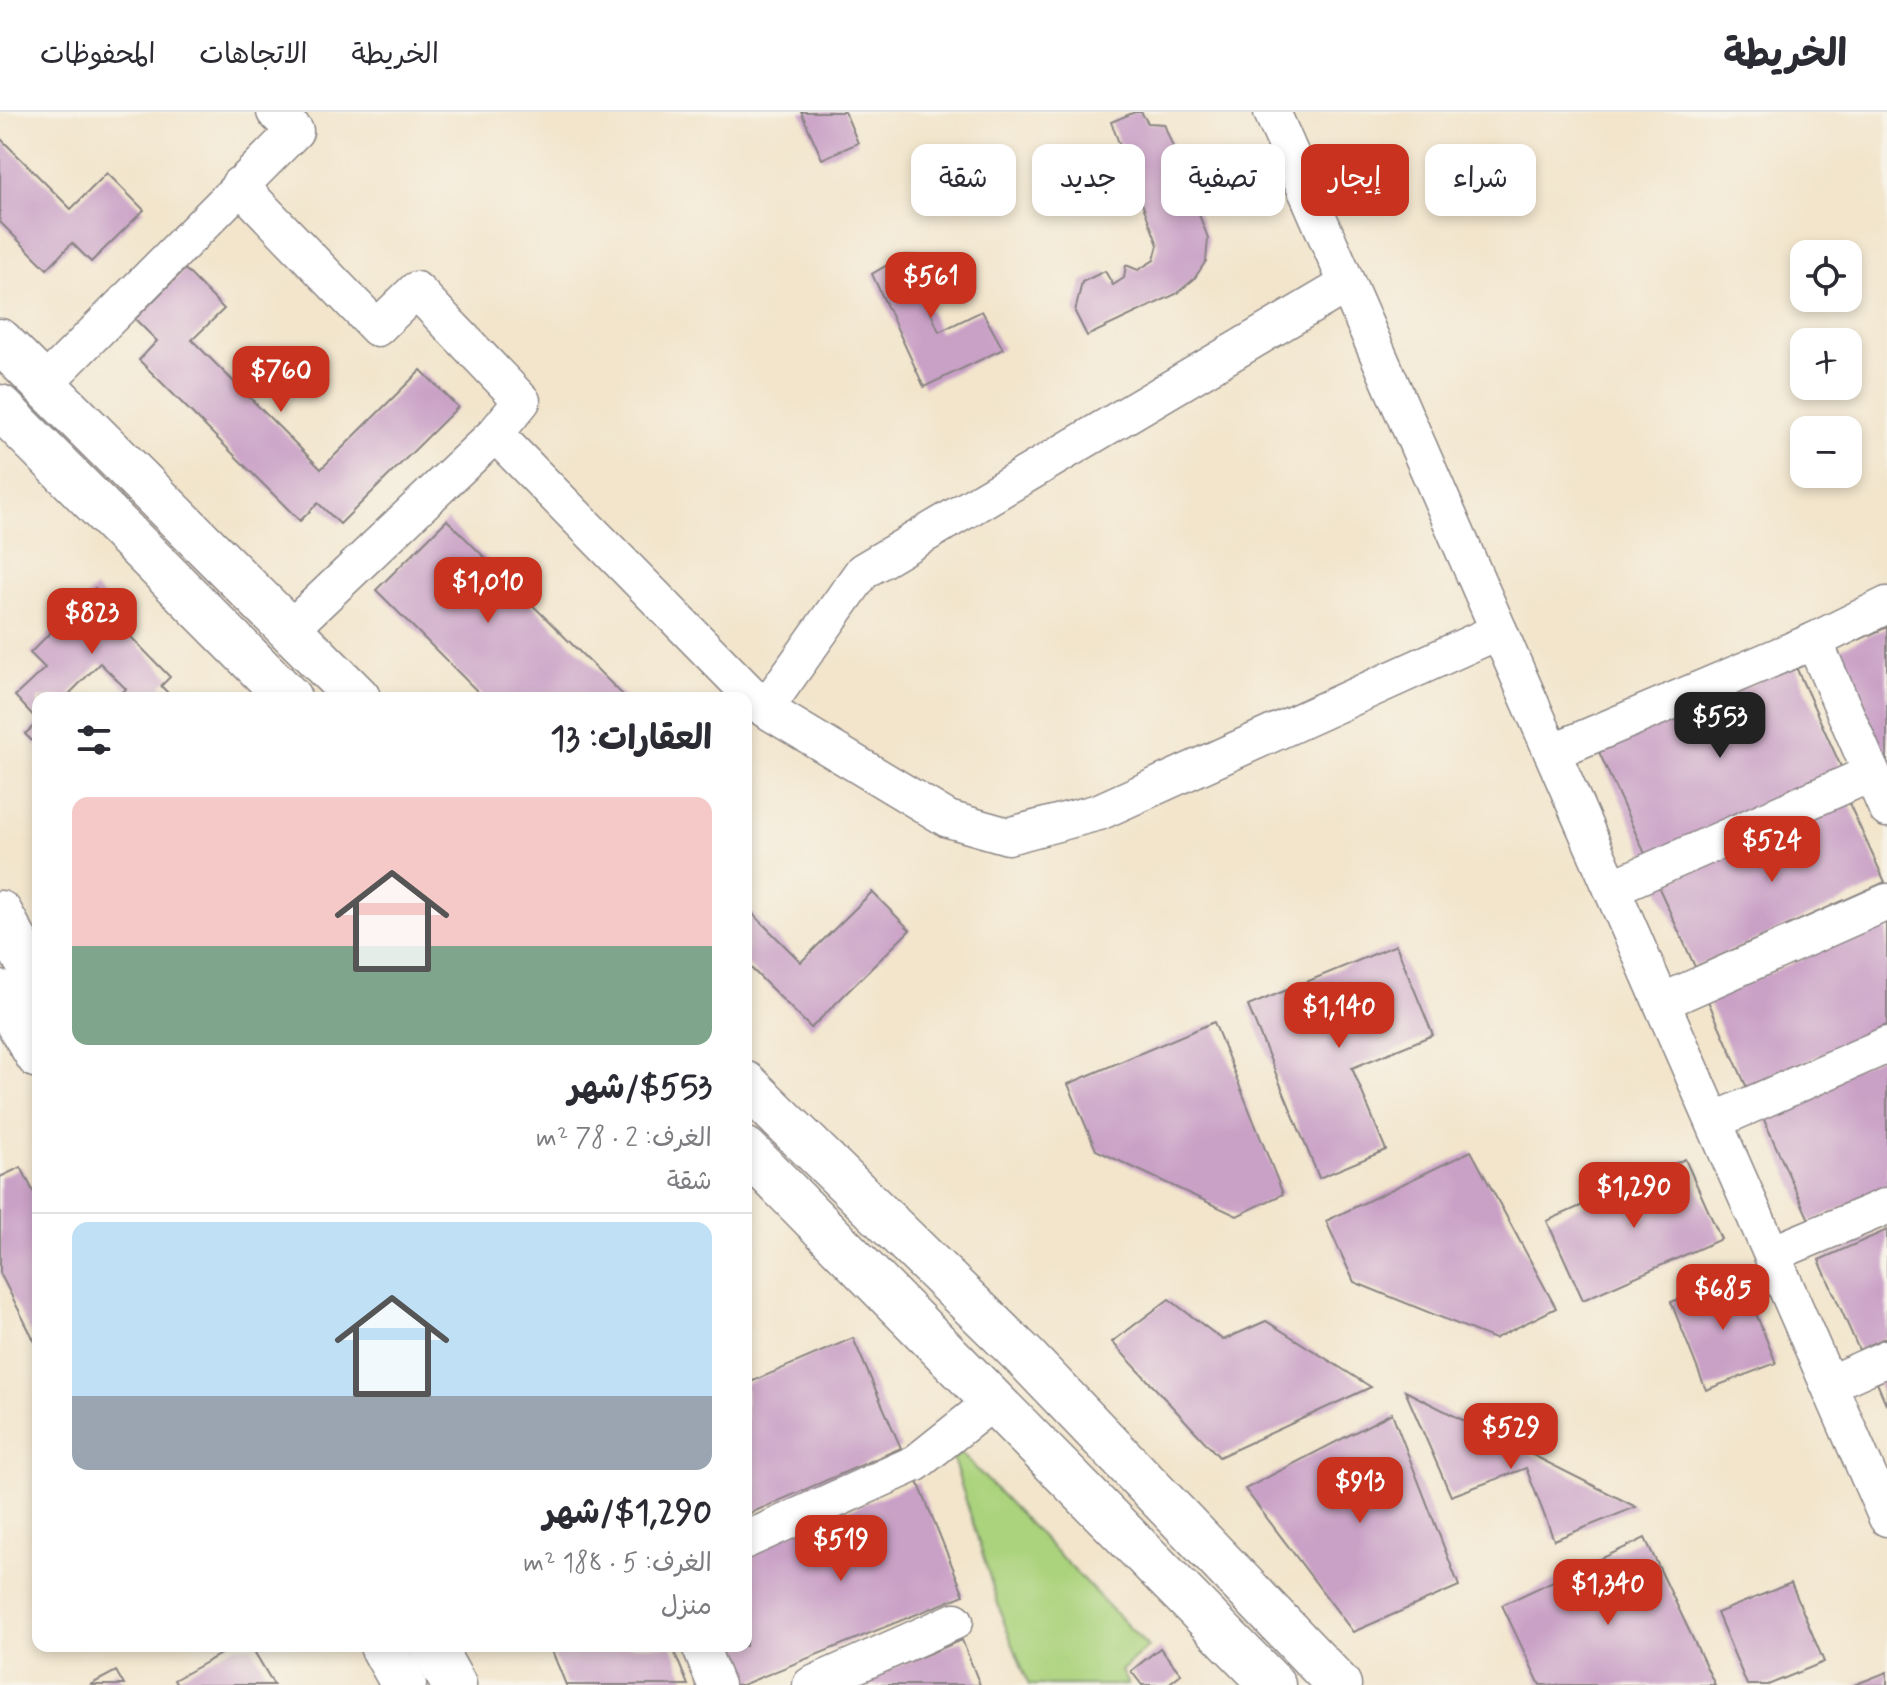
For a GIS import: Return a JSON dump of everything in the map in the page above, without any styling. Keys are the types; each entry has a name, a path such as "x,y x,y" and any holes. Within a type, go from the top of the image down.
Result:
{"main road":[{"path":"0,341 352,692"},
{"path":"0,407 283,692"},
{"path":"0,913 32,971"},
{"path":"0,993 32,1046"},
{"path":"752,1090 1025,1357 1326,1670"},
{"path":"752,1156 1272,1685"},
{"path":"385,1652 404,1685"},
{"path":"435,1652 454,1685"}],"street":[{"path":"43,385 295,131 275,112"},
{"path":"1272,112 1886,1515"},
{"path":"239,185 377,328 416,290 522,401 495,434 290,629"},
{"path":"765,709 863,571 1346,285"},
{"path":"495,434 748,692"},
{"path":"1552,752 1814,641 1887,605"},
{"path":"752,696 765,709 948,819 1008,836 1099,812 1499,631"},
{"path":"1814,641 1887,809"},
{"path":"1612,888 1872,773"},
{"path":"1662,1002 1887,902"},
{"path":"1714,1121 1887,1045"},
{"path":"1772,1254 1887,1206"},
{"path":"1829,1384 1887,1358"},
{"path":"752,1537 916,1463 995,1400"},
{"path":"811,1685 955,1621"},
{"path":"702,1652 716,1685"},
{"path":"1272,1685 1326,1670"}],"green space":[{"path":"961,1453 1148,1647 1121,1671 1128,1685 1029,1685 1003,1620 953,1459"}],"building":[{"path":"801,112 845,112 858,143 822,159"},
{"path":"1141,112 1148,123 1164,124 1172,144 1161,144 1161,216 1200,216 1208,238 1206,261 1194,279 1176,294 1087,336 1075,312 1082,282 1105,271 1113,285 1124,278 1126,265 1138,270 1154,260 1158,245 1145,211 1145,144 1119,144 1111,122"},
{"path":"0,138 71,209 107,173 144,210 91,262 72,243 47,269 0,222"},
{"path":"904,255 923,256 940,268 949,290 926,301 939,332 982,311 1003,349 924,387 872,274"},
{"path":"185,269 224,309 192,340 321,469 421,370 458,407 340,524 318,503 300,521 139,360 157,341 135,319"},
{"path":"447,520 620,692 478,692 376,590"},
{"path":"95,588 135,628 129,635 170,677 161,686 167,692 123,692 126,689 100,663 71,692 32,692 32,714 15,696 45,668 30,653"},
{"path":"1887,627 1887,774 1832,652"},
{"path":"1795,665 1842,769 1646,856 1599,752"},
{"path":"32,728 32,741 25,734"},
{"path":"1848,801 1885,882 1695,967 1658,886"},
{"path":"872,892 910,930 811,1028 752,969 752,913 801,962"},
{"path":"1887,921 1887,1025 1747,1088 1708,1001"},
{"path":"1396,945 1433,1035 1352,1068 1386,1150 1319,1178 1248,1006"},
{"path":"1214,1022 1283,1194 1237,1216 1096,1150 1068,1084"},
{"path":"1887,1054 1887,1188 1810,1222 1760,1111"},
{"path":"1471,1151 1556,1308 1494,1339 1354,1282 1326,1221"},
{"path":"1685,1159 1721,1239 1583,1300 1547,1221"},
{"path":"21,1167 32,1189 32,1336 0,1273 0,1177"},
{"path":"1887,1230 1887,1337 1859,1350 1819,1260"},
{"path":"1740,1274 1776,1363 1706,1390 1671,1302"},
{"path":"1169,1299 1223,1340 1266,1321 1371,1387 1219,1457 1112,1342"},
{"path":"853,1338 901,1448 752,1512 752,1381"},
{"path":"1887,1378 1887,1406 1877,1383"},
{"path":"1405,1391 1636,1507 1554,1540 1526,1468 1451,1496"},
{"path":"1392,1413 1459,1586 1353,1632 1245,1489"},
{"path":"918,1482 964,1595 742,1685 733,1685 719,1652 752,1652 752,1549"},
{"path":"1645,1538 1715,1685 1540,1685 1502,1605"},
{"path":"1791,1583 1824,1662 1768,1685 1747,1685 1717,1613"},
{"path":"962,1640 980,1685 852,1685"},
{"path":"1160,1648 1181,1674 1167,1685 1142,1685 1131,1671"},
{"path":"224,1652 255,1652 274,1685 177,1685 174,1680"},
{"path":"552,1652 674,1652 688,1685 566,1685"},
{"path":"116,1671 124,1685 90,1685"},
{"path":"1887,1672 1887,1685 1854,1685"}]}
